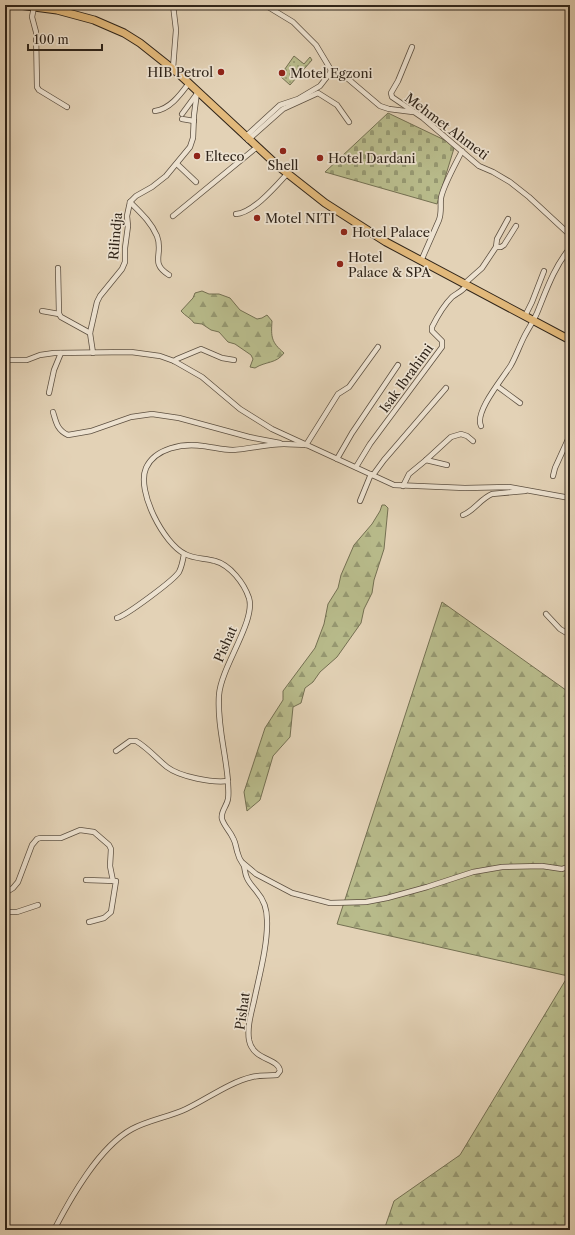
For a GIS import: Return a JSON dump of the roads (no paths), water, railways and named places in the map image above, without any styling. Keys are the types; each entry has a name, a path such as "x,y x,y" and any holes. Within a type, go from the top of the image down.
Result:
{"main road":[{"path":"19,5 69,13 104,24 140,43 173,68 197,93 287,174 347,218 420,261 570,340"}],"street":[{"path":"173,5 176,30 173,68"},
{"path":"265,5 293,22 316,45 331,70 347,78 380,106 389,109 414,112"},
{"path":"34,7 32,17 36,39 37,86 39,90 67,107"},
{"name":"Mehmet Ahmeti","path":"412,47 391,95 395,100 423,118 479,166 510,182 529,197 570,235"},
{"path":"247,138 280,105 298,99 320,86 331,70"},
{"path":"155,111 164,109 170,105 189,83"},
{"path":"194,121 182,116 197,93"},
{"name":"Rilindja","path":"94,353 90,334 100,296 124,266 128,231 127,216 130,202 136,196 160,181 190,148 192,143 197,93"},
{"path":"247,138 284,109 318,93 337,105 349,122"},
{"path":"173,216 257,147"},
{"path":"420,261 439,220 441,214 441,198 451,172 462,151"},
{"path":"177,164 196,182"},
{"path":"236,214 249,210 270,192 287,174"},
{"name":"Rilindja","path":"130,202 145,216 157,236 160,247 158,264 162,270 169,275"},
{"path":"466,284 482,268 496,246 497,239 508,219"},
{"path":"496,246 501,247 504,245 516,226"},
{"path":"481,426 479,420 480,416 511,364 533,321 560,262 570,248"},
{"path":"58,268 59,314"},
{"path":"525,316 544,271"},
{"name":"Isak Ibrahimi","path":"356,467 370,444 442,347 442,341 432,331 432,327 448,301 464,289 466,284"},
{"path":"42,311 59,314 61,317 90,334"},
{"path":"306,445 338,394 349,387 378,347"},
{"path":"174,362 177,359 200,349 228,360 234,360"},
{"path":"5,360 26,360 40,355 61,353 118,352 143,353 160,356 202,377 240,409 280,434 356,467 390,484 403,486 465,488 509,487 570,498"},
{"path":"49,393 54,370 61,353"},
{"name":"Isak Ibrahimi","path":"336,459 398,365"},
{"path":"497,386 520,403"},
{"path":"360,501 372,475 446,388"},
{"path":"53,412 58,428 60,431 68,435 91,431 132,417 152,414 179,418 250,437 284,444 306,445"},
{"path":"403,486 409,474 448,439 455,435 464,434 473,441"},
{"path":"553,476 555,468 570,435"},
{"path":"117,618 129,612 175,576 181,567 184,554 167,537 157,522 149,504 145,493 143,480 146,467 150,462 164,451 184,446 204,446 231,450 284,444"},
{"path":"426,460 447,465"},
{"path":"462,514 468,512 492,494 531,490"},
{"name":"Pishat","path":"54,1230 70,1200 86,1175 108,1149 122,1136 140,1125 185,1110 245,1079 277,1075 280,1073 279,1066 259,1056 252,1048 249,1040 249,1024 265,945 267,920 263,900 247,879 243,863 238,856 234,839 222,818 222,812 228,798 228,781 220,725 219,695 221,681 225,670 249,616 250,600 248,594 239,581 225,565 215,561 184,554"},
{"path":"546,614 560,629 570,635"},
{"path":"116,751 130,741 136,741 167,767 179,774 210,780 228,781"},
{"path":"5,893 13,888 18,882 32,845 37,840 40,838 61,838 80,830 94,832 109,845 111,849 110,866 113,881 116,881 111,912 104,918 89,922"},
{"path":"243,863 256,874 292,893 330,903 366,902 387,898 473,872 502,867 542,866 562,869 570,866"},
{"path":"86,880 113,881"},
{"path":"5,912 17,912 38,905"}],"place":[{"name":"HIB Petrol","path":"221,72"},
{"name":"Motel Egzoni","path":"282,73"},
{"name":"Shell","path":"283,151"},
{"name":"Elteco","path":"197,156"},
{"name":"Hotel Dardani","path":"320,158"},
{"name":"Motel NITI","path":"257,218"},
{"name":"Hotel Palace","path":"344,232"},
{"name":"Hotel Palace & SPA","path":"340,264"}]}
